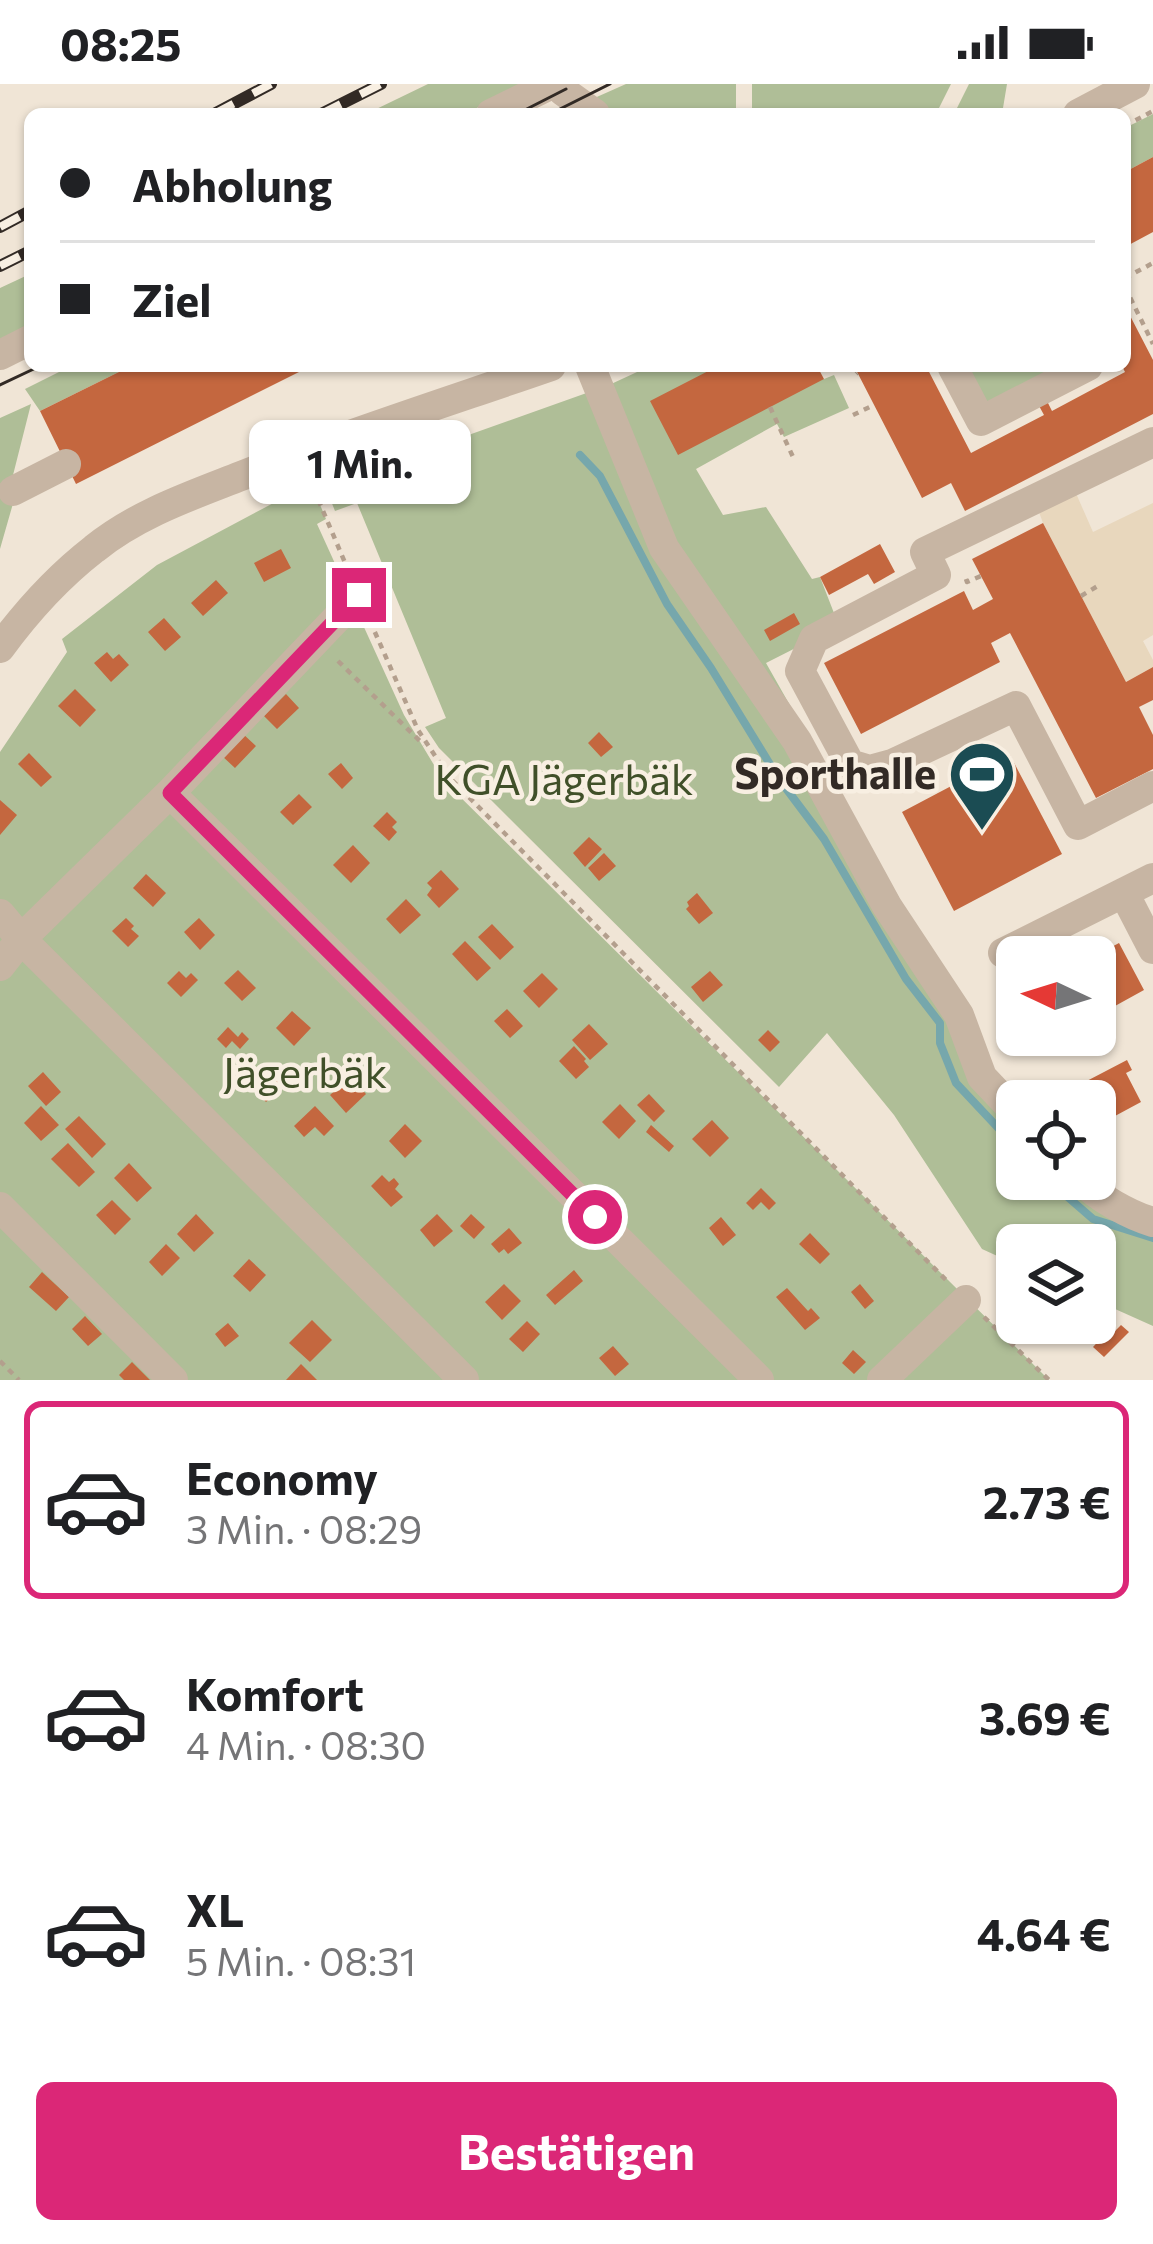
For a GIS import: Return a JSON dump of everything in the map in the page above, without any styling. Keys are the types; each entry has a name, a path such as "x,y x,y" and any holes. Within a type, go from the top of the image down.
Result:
{"street":[{"path":"504,108 555,84 587,108"},
{"path":"1089,108 1135,84"},
{"path":"2,641 50,588 136,520 301,452 534,372"},
{"path":"592,372 664,548 797,741 887,906 959,1015 982,1077 996,1092"},
{"path":"955,372 981,422 1077,372"},
{"path":"1153,442 925,552 936,575 814,638 800,671 850,764 870,770 892,764 1016,706 1078,825 1153,786"},
{"path":"13,491 66,464"},
{"path":"0,966 21,939 170,793 359,595"},
{"path":"170,793 759,1380"},
{"path":"1037,936 1153,878"},
{"path":"1124,893 1153,949"},
{"path":"0,914 464,1380"},
{"path":"1110,1200 1153,1222"},
{"path":"0,1208 173,1380"},
{"path":"882,1380 966,1300"}],"path":[{"path":"1131,299 1153,344"},
{"path":"853,372 857,374"},
{"path":"853,415 874,405"},
{"path":"770,407 794,457"},
{"path":"968,582 981,576"},
{"path":"1082,596 1101,584"},
{"path":"317,640 428,748"},
{"path":"418,730 449,777 1049,1380"},
{"path":"0,1361 19,1380"}],"green space":[{"path":"428,84 524,84 477,108 378,108"},
{"path":"626,84 736,84 736,108 599,108 590,100"},
{"path":"752,84 951,84 939,108 752,108"},
{"path":"969,84 1007,84 1003,108 957,108"},
{"path":"1153,114 1153,157 1131,169 1131,125"},
{"path":"24,277 24,329 0,340 0,288"},
{"path":"59,372 119,372 40,411 25,389"},
{"name":"KGA Jägerbäk","path":"637,372 767,372 824,379 834,375 849,408 784,437 777,424 696,469 723,515 766,507 812,579 820,577 839,626 766,663 946,981 996,1082 996,1200 1116,1200 1116,1195 1153,1215 1153,1326 1116,1309 1116,1224 996,1224 996,1255 982,1249 894,1115 827,1033 779,1087 439,748 425,727 446,718 357,503 335,511 325,486"},
{"path":"955,372 1076,372 981,421"},
{"path":"31,404 11,483 14,500 0,549 0,418"},
{"name":"Jägerbäk","path":"311,483 326,519 317,524 404,715 443,780 996,1328 996,1344 1013,1344 1049,1380 0,1380 0,752 67,652 62,639 157,565"}],"shaded area":[{"path":"1071,482 1093,532 1153,503 1153,635 1143,641 1153,667 1126,682 1035,501"}],"building":[{"path":"1153,157 1153,232 1131,244 1131,169"},
{"path":"1131,318 1153,360 1153,414 965,511 951,483 922,498 857,372 929,372 971,453 1044,415 1038,404 1046,399 1052,411 1131,372"},
{"path":"119,372 299,372 76,484 40,411"},
{"path":"706,372 820,372 824,379 678,455 650,401"},
{"path":"1043,523 1126,682 1153,667 1153,700 1139,707 1153,735 1153,769 1096,798 1010,633 991,643 1000,662 861,734 824,663 964,591 973,610 993,599 972,559"},
{"path":"880,544 895,572 874,584 868,574 829,595 820,577"},
{"path":"281,549 291,568 264,582 254,563"},
{"path":"216,580 228,593 203,616 191,603"},
{"path":"794,613 800,624 770,641 764,630"},
{"path":"164,618 181,637 165,651 148,632"},
{"path":"107,652 113,659 119,654 129,665 111,682 94,663"},
{"path":"75,689 96,710 80,727 58,706"},
{"path":"286,694 299,708 277,729 264,716"},
{"path":"599,732 613,747 601,757 588,743"},
{"path":"242,733 256,746 235,768 221,755"},
{"path":"29,753 52,777 41,787 18,764"},
{"name":"Sporthalle","path":"1010,755 1062,854 954,911 902,812"},
{"path":"341,763 353,778 342,789 328,774"},
{"path":"299,794 312,807 293,825 280,812"},
{"path":"0,800 17,815 0,835"},
{"path":"387,812 397,822 392,827 397,832 389,841 373,826"},
{"path":"589,837 602,849 585,867 573,853"},
{"path":"353,845 370,863 351,883 333,865"},
{"path":"604,853 616,866 599,881 588,868"},
{"path":"441,870 459,889 439,908 427,895 432,888 427,883"},
{"path":"146,874 166,893 153,907 133,888"},
{"path":"697,893 713,913 699,924 686,909"},
{"path":"406,899 421,915 400,934 386,919"},
{"path":"126,918 139,936 128,947 112,931"},
{"path":"199,918 215,935 200,950 184,932"},
{"path":"492,924 514,947 500,960 478,937"},
{"path":"465,941 491,968 477,981 452,954"},
{"path":"1116,945 1144,990 1116,1005"},
{"path":"238,970 256,988 242,1001 224,983"},
{"path":"179,971 198,980 181,997 167,983"},
{"path":"710,971 723,985 703,1002 691,987"},
{"path":"542,973 558,989 539,1008 523,991"},
{"path":"507,1009 523,1026 510,1038 494,1021"},
{"path":"292,1011 311,1028 294,1046 276,1028"},
{"path":"589,1024 608,1044 590,1060 572,1040"},
{"path":"228,1027 238,1037 242,1032 249,1039 240,1049 232,1041 226,1048 217,1039"},
{"path":"768,1030 780,1042 770,1052 758,1040"},
{"path":"574,1046 589,1067 576,1079 559,1061"},
{"path":"1127,1060 1132,1070 1126,1073 1141,1102 1116,1115 1116,1080 1089,1080"},
{"path":"279,1063 292,1077 266,1102 253,1088"},
{"path":"43,1072 61,1092 46,1106 28,1086"},
{"path":"350,1077 366,1094 346,1113 330,1095"},
{"path":"649,1094 665,1111 654,1122 637,1105"},
{"path":"620,1104 636,1121 619,1139 602,1122"},
{"path":"41,1106 59,1125 41,1141 24,1123"},
{"path":"315,1106 334,1126 324,1136 315,1127 304,1137 294,1126"},
{"path":"79,1116 106,1144 92,1158 65,1129"},
{"path":"712,1120 729,1138 710,1157 692,1139"},
{"path":"405,1124 422,1141 405,1158 389,1141"},
{"path":"651,1125 674,1146 669,1152 646,1132"},
{"path":"68,1143 95,1172 79,1187 51,1159"},
{"path":"129,1163 152,1188 137,1202 114,1178"},
{"path":"382,1175 389,1182 394,1178 399,1184 395,1189 403,1197 391,1207 371,1186"},
{"path":"761,1188 776,1203 769,1210 761,1202 753,1210 746,1203"},
{"path":"112,1200 131,1219 115,1235 96,1215"},
{"path":"196,1214 214,1233 194,1252 177,1234"},
{"path":"437,1214 453,1231 434,1247 420,1230"},
{"path":"471,1214 485,1227 474,1239 460,1226"},
{"path":"721,1217 736,1235 723,1246 709,1228"},
{"path":"509,1228 522,1243 508,1254 504,1249 499,1253 491,1244"},
{"path":"810,1233 830,1254 820,1264 799,1244"},
{"path":"166,1244 180,1258 162,1276 149,1262"},
{"path":"249,1259 266,1275 250,1292 233,1276"},
{"path":"574,1270 583,1281 555,1305 546,1295"},
{"path":"42,1272 69,1297 56,1311 29,1287"},
{"path":"504,1284 521,1301 502,1320 485,1302"},
{"path":"860,1284 874,1301 865,1309 851,1292"},
{"path":"787,1288 820,1318 805,1330 776,1297"},
{"path":"85,1316 102,1334 88,1346 72,1329"},
{"path":"312,1320 332,1340 310,1362 289,1343"},
{"path":"527,1321 540,1334 523,1352 509,1339"},
{"path":"228,1323 239,1336 225,1347 215,1334"},
{"path":"1121,1325 1129,1332 1104,1357 1093,1347 1116,1344"},
{"path":"613,1346 629,1364 615,1376 599,1358"},
{"path":"853,1350 866,1362 854,1374 842,1363"},
{"path":"132,1362 150,1380 124,1380 119,1375"},
{"path":"301,1364 317,1380 286,1380"}],"waterway":[{"path":"580,455 600,476 667,604 779,779 824,839 906,979 940,1023 940,1043 956,1083 996,1126"},
{"path":"1071,1200 1093,1219 1153,1238"}],"tram line":[{"path":"562,108 610,84"},
{"path":"529,108 566,89"},
{"path":"0,385 27,372"}],"railway":[{"path":"225,108 271,84"},
{"path":"333,108 381,84"},
{"path":"0,227 24,214"},
{"path":"0,266 24,254"}],"place":[{"name":"Sporthalle","path":"982,833"}],"route":[{"path":"359,595 170,793 595,1217"}]}
